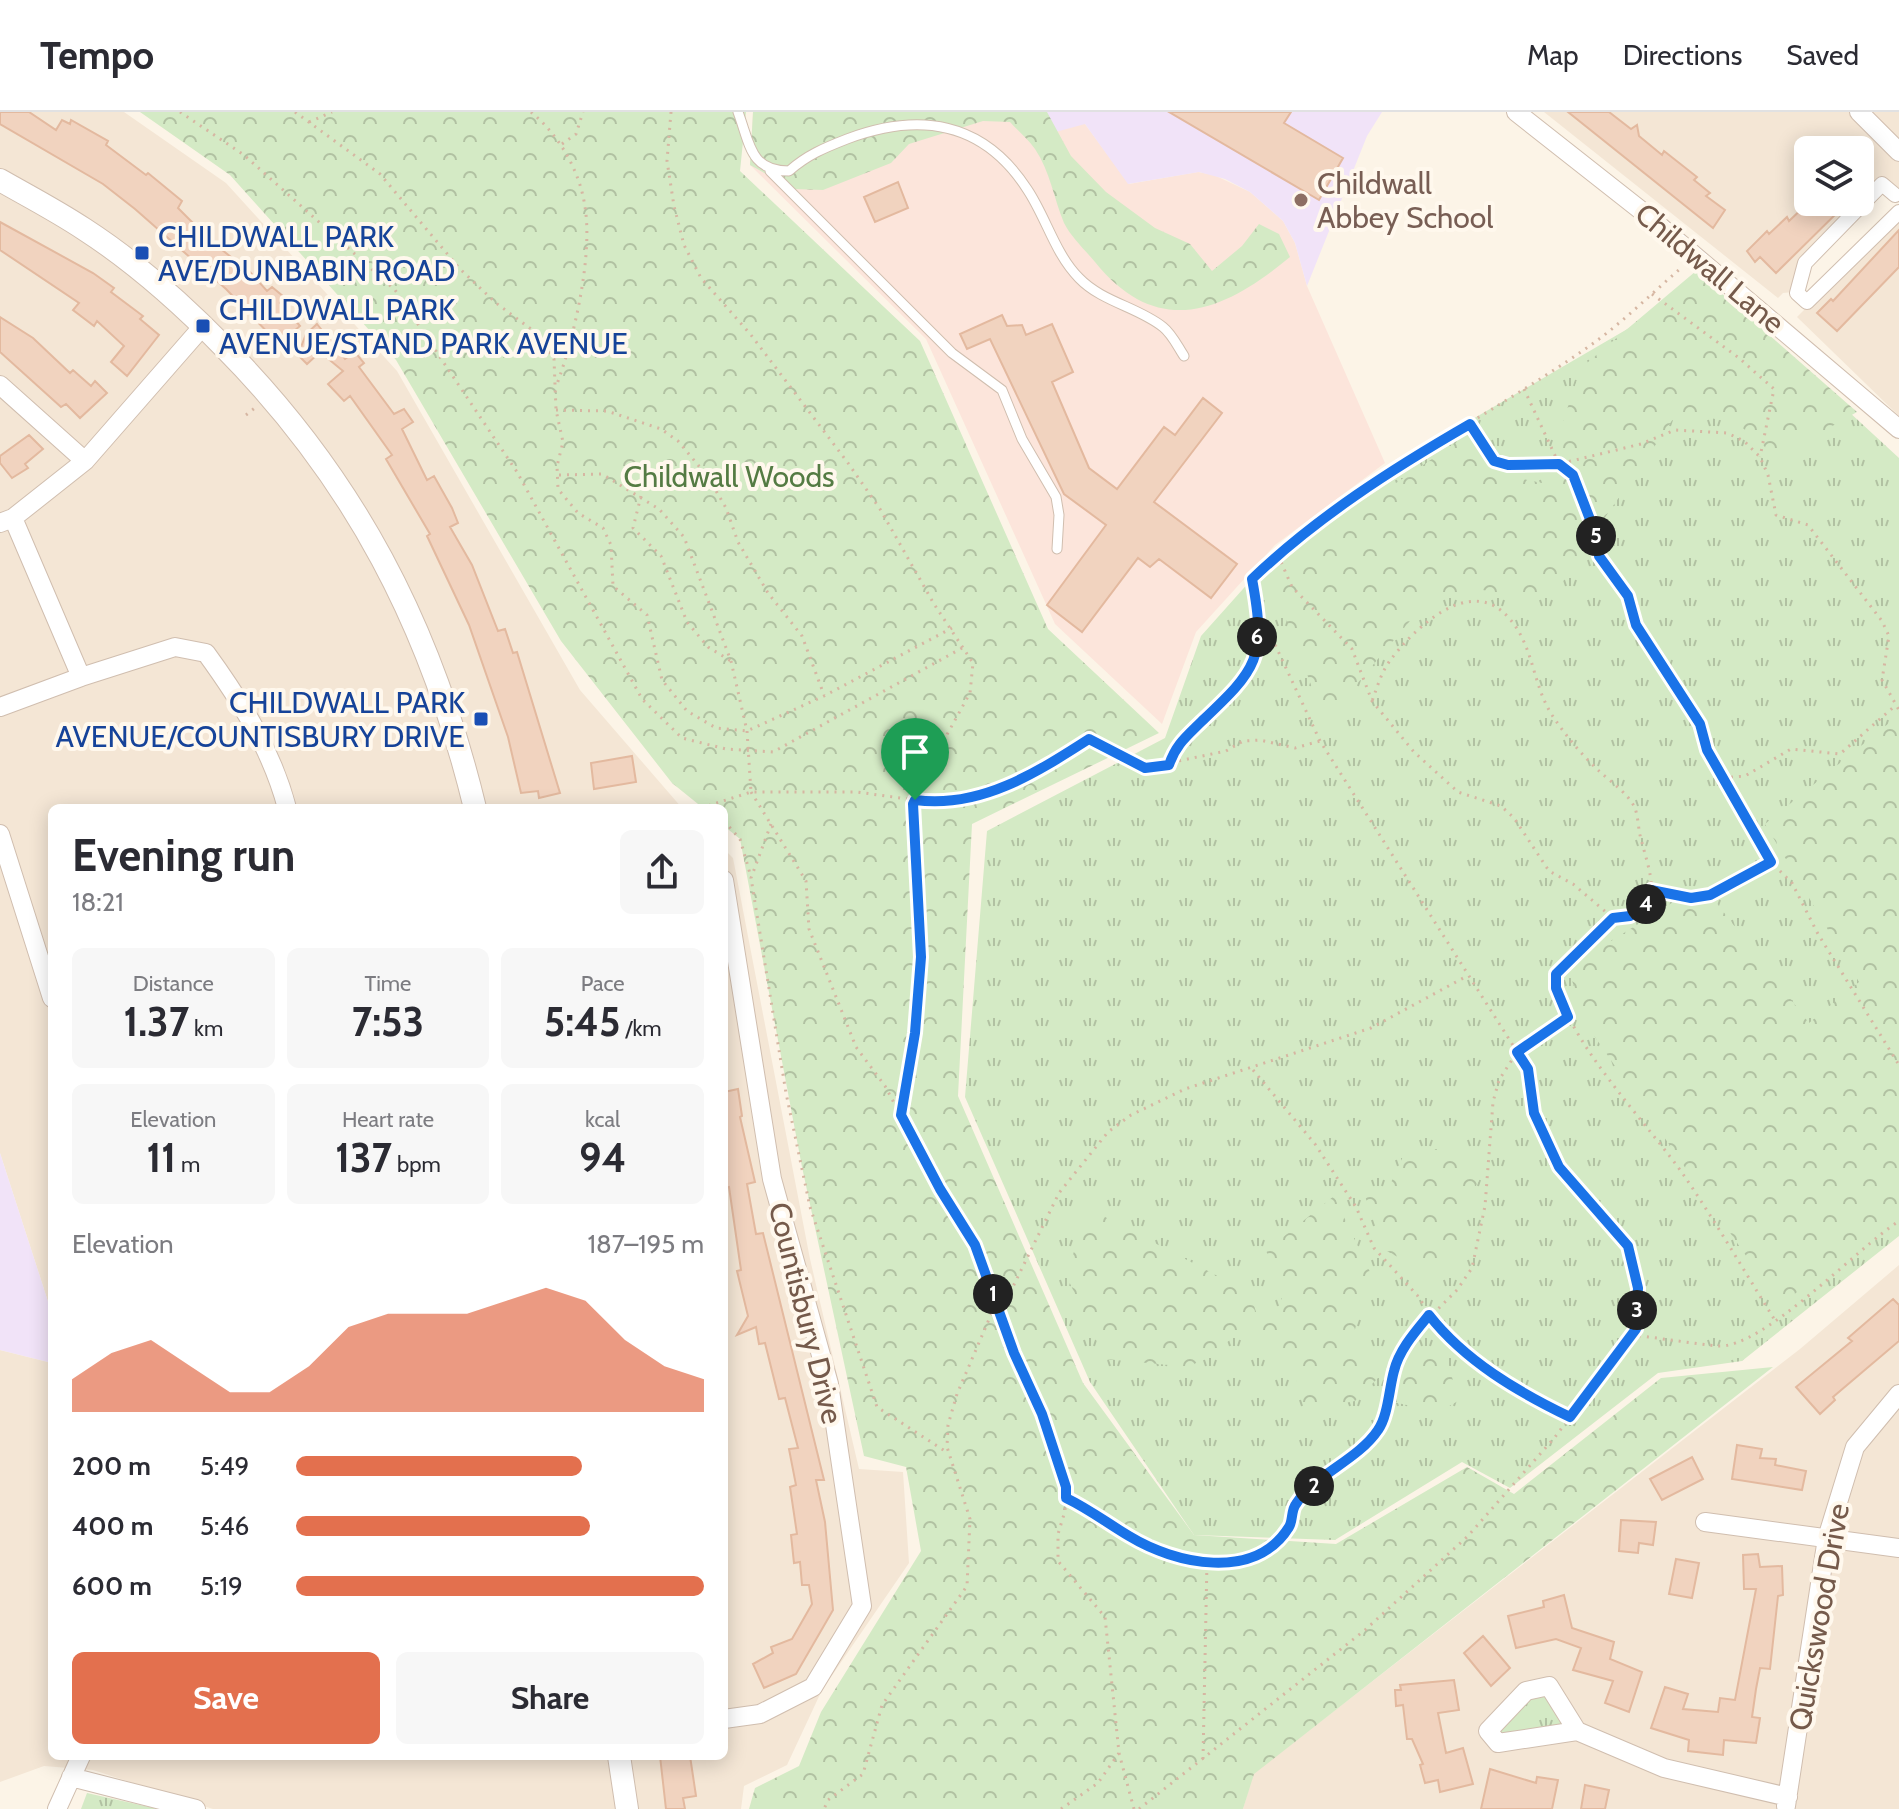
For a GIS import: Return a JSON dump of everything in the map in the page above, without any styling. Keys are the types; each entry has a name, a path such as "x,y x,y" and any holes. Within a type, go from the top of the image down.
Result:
{"street":[{"name":"Childwall Lane","path":"1516,112 1695,255 1899,429"},
{"path":"1859,112 1899,152"},
{"path":"0,180 84,228 138,268 203,326 295,424 338,481 383,557 440,681 474,804"},
{"path":"1898,195 1882,184 1805,263 1797,293 1807,302 1899,212"},
{"path":"81,677 6,520 85,461 203,326"},
{"path":"0,385 85,461"},
{"path":"0,707 175,647 206,653 237,696 278,774 286,804"},
{"path":"0,834 48,985"},
{"name":"Countisbury Drive","path":"728,905 772,1179 829,1384 862,1606 813,1687 760,1714 728,1718"},
{"name":"Quickswood Drive","path":"1787,1803 1827,1538 1855,1447 1899,1394"},
{"path":"1705,1522 1899,1548"},
{"path":"1577,1731 1549,1686 1526,1691 1488,1731 1498,1743 1577,1731 1664,1768 1787,1803"},
{"path":"57,1809 79,1760"},
{"path":"620,1760 627,1809"},
{"path":"71,1777 196,1809"}],"lane":[{"path":"738,112 756,160 952,353 1002,390 1022,439 1056,497 1059,515 1057,549"},
{"path":"770,171 789,171 808,154 895,124 932,123 969,134 1003,158 1027,188 1061,254 1078,278 1099,294 1166,329 1184,356"}],"path":[{"path":"180,112 244,155 395,290 517,472 642,699 682,738 726,749 773,752 964,647"},
{"path":"295,112 380,174 460,269 496,303 535,332 554,359 556,410 563,442 557,475 558,489 578,513 603,528 611,545 613,586 647,615 662,680 687,711 716,728 747,731 824,696 952,628"},
{"path":"309,122 332,112"},
{"path":"531,112 562,144 585,207 585,240 571,333 556,387"},
{"path":"562,144 576,134 583,112"},
{"path":"671,112 667,161 674,206 684,245 701,278 751,335 848,463 880,509 973,663 970,693 915,800 915,881 921,957 915,1033 901,1115"},
{"path":"1169,765 1177,743 1241,686 1254,664 1257,606 1252,579 1298,535 1407,460 1470,424 1591,345 1695,255"},
{"path":"1652,294 1739,358 1774,389 1760,457"},
{"path":"1524,389 1559,464 1573,475 1596,535 1599,556 1628,596 1636,625 1700,724 1707,750 1771,862 1792,883 1831,955 1899,1065"},
{"path":"556,410 607,411 661,429 678,441 708,477 726,508 738,542 768,593 802,636 824,696"},
{"path":"1470,424 1494,461 1508,465 1559,464 1641,444 1675,430 1727,433 1744,441 1760,457 1768,475 1776,515 1808,525 1882,621 1889,636 1882,680 1899,710"},
{"path":"557,475 602,474 659,509 684,537 731,661 747,731 751,792 806,881 809,929 856,1047 885,1086 940,1189 975,1245 1042,1414 1066,1487 1058,1534 1058,1561 1105,1617 1119,1753 1136,1809 1365,1630 1468,1536 1570,1417 1636,1329 1638,1288 1628,1246 1559,1167 1534,1113 1528,1069 1320,741 1257,606"},
{"path":"641,496 633,528 661,556 687,622 708,647 731,661"},
{"path":"1278,555 1292,587 1352,649 1372,701 1414,752 1458,792 1501,806 1514,818 1549,871 1573,884 1613,918"},
{"path":"1372,701 1391,659 1447,607 1478,601 1493,605 1518,630 1533,662 1540,696 1555,719 1597,769 1634,805 1649,861 1651,890 1644,907 1630,916 1613,918 1556,974 1556,988 1584,1047 1687,1180 1776,1322"},
{"path":"1723,778 1745,776 1791,749 1840,754 1896,705"},
{"path":"718,804 751,792 857,792 915,800 976,797 1029,777 1089,739 1145,768 1226,751 1243,741 1260,740 1295,748 1320,741"},
{"path":"751,878 771,824"},
{"path":"728,826 740,839 751,878 786,1093 810,1207 853,1342 877,1407 948,1453"},
{"path":"1651,890 1691,898 1710,895 1771,862"},
{"path":"1000,1313 1059,1193 1108,1132 1156,1101 1371,1028 1468,976"},
{"path":"1066,1498 1161,1551 1184,1559 1234,1564 1256,1558 1289,1527 1295,1504 1363,1447 1380,1428 1395,1367 1411,1336 1457,1290 1472,1268 1488,1182 1493,1102 1499,1080 1517,1052 1568,1017"},
{"path":"1252,1069 1315,1144 1356,1207 1374,1248 1417,1295 1429,1315 1459,1349 1501,1376 1515,1391 1570,1417"},
{"path":"1631,1335 1719,1346 1758,1334 1776,1322 1872,1238 1899,1221"},
{"path":"824,1809 828,1800 863,1774 882,1705 967,1586 970,1519 948,1453 948,1425 957,1394 996,1303"},
{"path":"1203,1759 1207,1561"},
{"path":"1061,1809 1098,1783 1119,1753"}],"shaded area":[{"path":"0,112 124,112 226,183 397,371 580,690 679,804 48,804 48,1302 0,1153"},
{"path":"753,112 1037,112 1085,124 1129,184 1198,172 1214,175 1250,192 1283,221 1295,243 1307,286 1385,463 1275,545 1196,632 1162,724 1055,624 926,339 750,165"},
{"name":"Childwall Abbey School","path":"1037,112 1382,112 1367,136 1307,286 1295,243 1283,221 1250,192 1225,179 1199,172 1128,184 1085,124 1052,133"},
{"path":"1544,112 1899,112 1899,195 1883,180 1874,189 1874,136 1794,136 1794,216 1847,216 1805,259 1793,292 1783,293 1778,298"},
{"path":"1899,215 1899,416 1797,317"},
{"path":"728,853 733,858 810,1259 859,1469 903,1472 909,1563 822,1690 787,1765 744,1786 741,1809 213,1809 93,1770 44,1766 0,1782 0,1350 48,1362 48,1760 728,1760"},
{"path":"0,1153 48,1302 48,1362 0,1350"},
{"path":"1899,1265 1899,1809 1243,1809 1253,1774 1800,1349"}],"green space":[{"name":"Childwall Woods","path":"140,112 746,112 740,171 920,341 1048,629 1159,733 972,824 958,1096 1083,1383 1194,1535 1336,1544 1467,1467 1514,1494 1661,1378 1773,1367 1254,1774 1243,1809 749,1809 755,1788 799,1766 821,1712 921,1551 906,1467 864,1456 802,1167 740,839 728,829 728,804 698,804 672,783 561,641 396,360 230,175"},
{"path":"753,112 1047,112 1071,156 1106,192 1155,228 1190,244 1212,271 1242,246 1259,224 1279,234 1290,257 1241,292 1216,303 1191,309 1167,309 1143,302 1119,286 1078,243 1064,223 1035,149 1010,122 983,121 909,144 891,163 823,190 793,189 750,165"},
{"path":"1696,271 1857,412 1774,459 1754,436 1732,423 1675,416 1559,588 1522,596 1476,589 1430,597 1325,722 1272,581 1354,511 1465,437 1493,473 1542,483 1581,368"},
{"path":"1708,282 1899,458 1899,1236 1742,1361 1658,1373 1510,1488 1462,1462 1335,1540 1194,1535 1090,1382 965,1097 987,831 1165,738 1201,636 1277,551 1392,466"},
{"path":"1899,715 1899,1215 1780,1305 1586,1024 1568,968 1702,884 1809,1023 1859,982 1765,824"},
{"path":"1461,1147 1481,1177 1464,1207 1454,1265 1432,1276 1385,1250 1363,1191 1388,1189 1405,1152"},
{"path":"1334,1196 1370,1272 1353,1337 1378,1378 1355,1401 1305,1411 1290,1356 1245,1330 1190,1367 1105,1359 1067,1277 1086,1207 1250,1293 1257,1315 1275,1320 1285,1287 1266,1251"},
{"path":"1445,1349 1458,1401 1439,1412 1393,1402 1409,1352"},
{"path":"1549,1686 1577,1731 1498,1743 1488,1731 1526,1691"},
{"path":"87,1793 158,1809 81,1809"}],"building":[{"path":"0,112 29,112 56,130 62,120 70,124 71,120 108,141 106,145 182,201 178,208 195,225 193,227 250,272 267,291 272,287 284,297 280,303 300,326 280,343 226,289 135,209 103,184 0,124"},
{"path":"1169,112 1291,112 1284,123 1343,158 1319,200"},
{"path":"1568,112 1609,112 1631,129 1637,125 1639,136 1697,177 1694,180 1710,193 1706,196 1725,210 1713,228"},
{"path":"898,182 908,208 875,222 864,197"},
{"path":"1794,216 1834,216 1776,273 1760,257 1755,262 1747,251 1767,231 1769,234 1787,217 1789,221"},
{"path":"0,222 93,273 114,288 111,292 143,316 140,319 159,335 127,376 111,362 124,346 97,321 94,326 73,310 79,303 0,250"},
{"path":"1899,230 1899,267 1837,331 1817,313 1831,299 1833,301"},
{"path":"1002,315 1007,326 1022,325 1026,335 1052,324 1073,372 1052,382 1089,468 1117,489 1164,427 1175,435 1203,398 1222,413 1154,502 1237,564 1211,598 1159,559 1150,567 1138,558 1082,632 1047,605 1106,525 1064,494 990,339 967,349 960,334"},
{"path":"0,317 33,338 70,373 73,370 91,386 95,381 107,393 80,418 66,404 61,407 0,352"},
{"path":"317,324 345,359 355,352 364,363 359,367 394,414 404,409 413,422 402,429 427,480 434,476 452,508 458,523 450,527 472,565 498,631 505,629 513,653 517,652 560,793 539,798 538,791 521,793 508,737 469,625 427,536 430,534 386,459 392,455 350,396 344,401 328,384 343,371 320,352 307,364 298,355 306,334"},
{"path":"29,435 43,449 25,464 28,468 12,478 0,463 0,456"},
{"path":"632,756 636,782 594,789 591,763"},
{"path":"738,1089 740,1117 755,1182 747,1184 756,1234 763,1233 824,1480 816,1480 825,1522 833,1610 796,1674 764,1688 753,1664 773,1653 771,1647 792,1639 812,1604 809,1585 802,1585 800,1562 794,1563 791,1535 797,1534 790,1487 796,1485 789,1449 798,1448 785,1398 779,1399 765,1343 759,1344 756,1327 737,1335 748,1316 737,1271 741,1270 728,1187 728,1091"},
{"path":"1893,1299 1899,1305 1899,1341 1833,1397 1835,1400 1820,1414 1796,1387 1852,1341 1848,1338"},
{"path":"1737,1445 1762,1449 1760,1458 1776,1459 1775,1465 1806,1471 1802,1490 1732,1479"},
{"path":"1692,1457 1703,1479 1662,1500 1650,1479"},
{"path":"1621,1520 1656,1522 1653,1545 1639,1543 1638,1553 1619,1551"},
{"path":"1758,1554 1760,1567 1782,1566 1783,1595 1778,1596 1770,1669 1760,1668 1756,1689 1752,1717 1760,1718 1756,1743 1724,1740 1723,1755 1688,1751 1689,1740 1651,1728 1665,1687 1688,1694 1683,1709 1718,1712 1720,1698 1735,1700 1756,1589 1744,1589 1743,1555"},
{"path":"1676,1559 1699,1563 1692,1598 1669,1594"},
{"path":"1564,1595 1572,1628 1614,1642 1610,1659 1642,1672 1629,1712 1605,1703 1613,1681 1573,1670 1581,1648 1556,1639 1516,1648 1508,1616 1544,1607 1543,1601"},
{"path":"1483,1636 1510,1668 1491,1686 1464,1653"},
{"path":"1454,1680 1459,1710 1438,1713 1446,1753 1463,1748 1473,1784 1440,1792 1438,1780 1425,1783 1420,1765 1423,1764 1412,1739 1407,1739 1403,1705 1396,1706 1395,1690 1401,1690 1400,1685"},
{"path":"660,1760 691,1760 696,1796 683,1798 685,1809 666,1809"},
{"path":"1490,1769 1536,1783 1537,1777 1558,1780 1552,1809 1481,1809"},
{"path":"1585,1785 1609,1790 1605,1809 1581,1809"}],"place":[{"name":"Childwall Abbey School","path":"1301,200"},
{"name":"CHILDWALL PARK AVE/DUNBABIN ROAD","path":"142,253"},
{"name":"CHILDWALL PARK AVENUE/STAND PARK AVENUE","path":"203,326"},
{"name":"CHILDWALL PARK AVENUE/COUNTISBURY DRIVE","path":"481,719"}],"route":[{"path":"1470,424 1494,461 1508,465 1559,464 1573,475 1596,535 1599,556 1628,596 1636,625 1700,724 1707,750 1771,862 1725,890 1710,895 1691,898 1651,890 1644,907 1630,916 1613,918 1568,958 1556,974 1556,988 1568,1017 1517,1052 1528,1069 1534,1113 1559,1167 1628,1246 1638,1288 1636,1329 1570,1417 1515,1391 1501,1376 1459,1349 1429,1315 1411,1336 1395,1367 1380,1428 1363,1447 1295,1504 1289,1527 1256,1558 1234,1564 1184,1559 1129,1536 1099,1514 1066,1498 1066,1487 1042,1414 1014,1353 975,1245 940,1189 901,1115 915,1033 921,957 915,881 915,800 929,802 976,797 1029,777 1089,739 1145,768 1169,765 1177,743 1241,686 1254,664 1257,606 1252,579 1298,535 1407,460 1470,424"}]}
